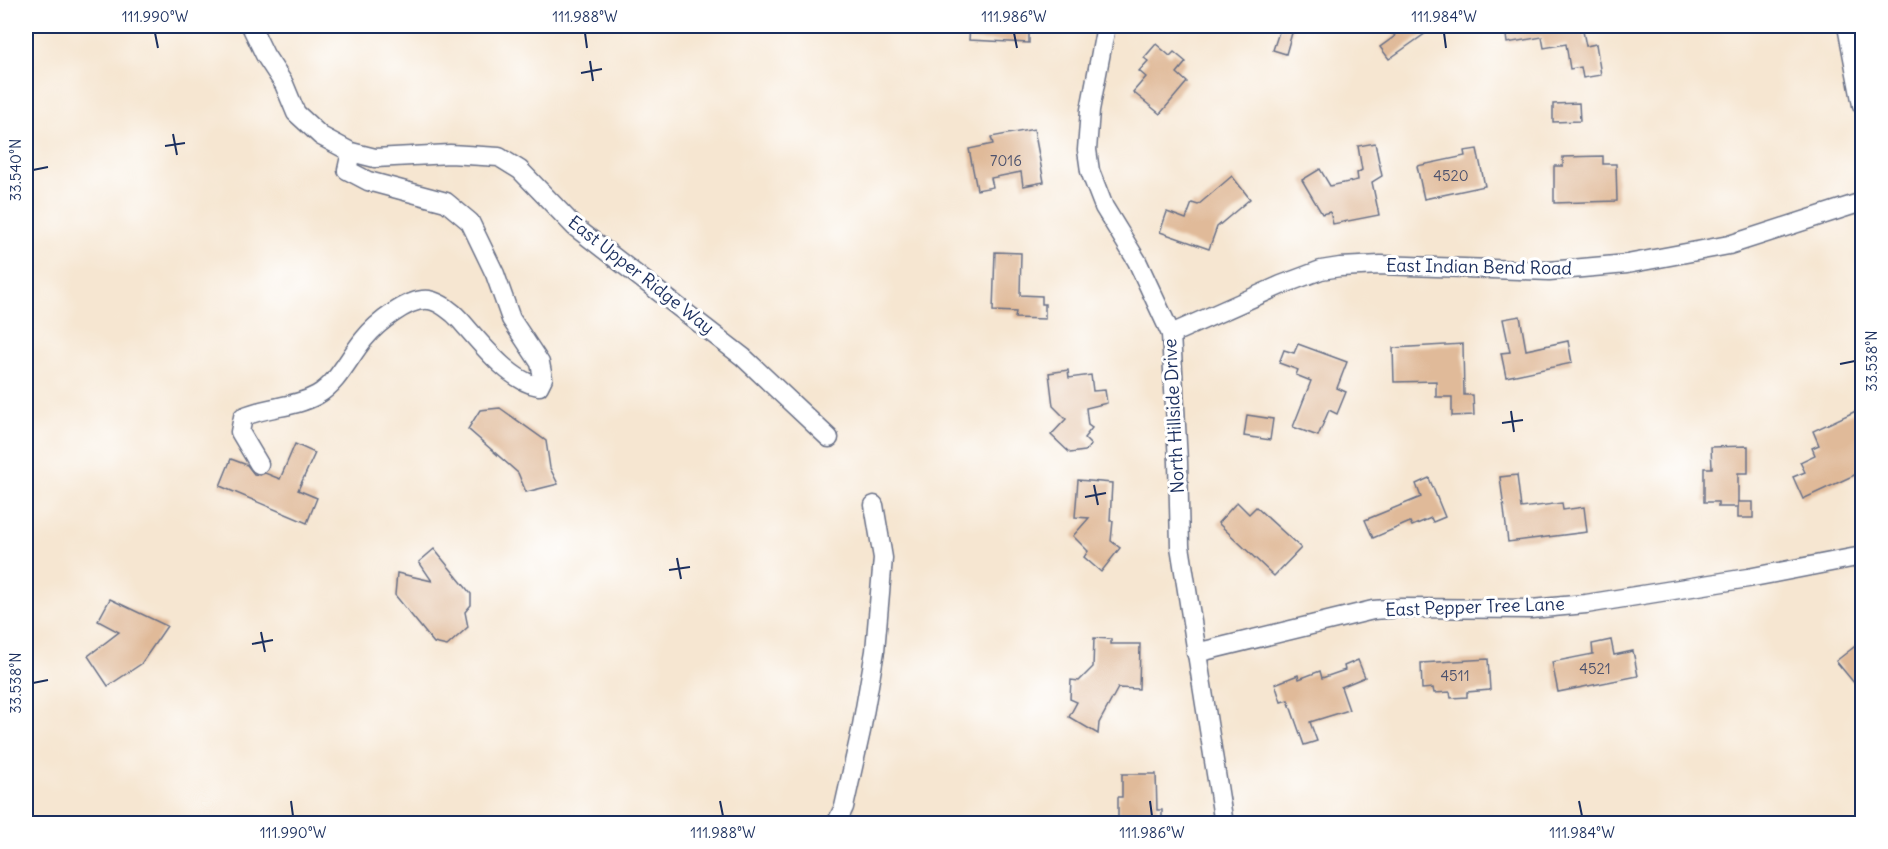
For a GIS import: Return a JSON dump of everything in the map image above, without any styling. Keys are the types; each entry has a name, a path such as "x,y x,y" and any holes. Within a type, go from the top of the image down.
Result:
{"street":[{"name":"East Upper Ridge Way","path":"251,26 265,55 284,84 296,113 321,136 351,153 375,158 450,154 499,156 520,170 575,227 744,357 829,438"},
{"name":"North Hillside Drive","path":"1106,26 1090,110 1087,150 1090,171 1104,207 1137,261 1172,334 1179,540 1224,824"},
{"path":"1847,26 1863,105"},
{"path":"259,464 240,432 243,417 256,411 295,405 318,394 332,383 364,339 390,314 405,306 428,300 439,304 454,313 512,374 529,384 539,386 543,378 540,363 511,319 495,274 470,222 446,202 368,181 347,170 351,153"},
{"name":"East Indian Bend Road","path":"1172,334 1281,285 1322,270 1381,265 1549,271 1627,264 1729,245 1863,202"},
{"path":"837,824 844,807 861,731 875,651 883,558 874,505"},
{"name":"East Pepper Tree Lane","path":"1196,653 1373,610 1401,608 1531,609 1586,604 1748,578 1863,556"}],"building":[{"path":"970,26 1029,26 1029,43 969,40"},
{"path":"1281,26 1294,26 1286,54 1273,50"},
{"path":"1387,26 1436,26 1389,59 1380,47 1395,36"},
{"path":"1505,26 1582,26 1586,46 1596,44 1601,75 1583,78 1581,67 1570,69 1566,44 1544,48 1542,37 1507,43"},
{"path":"1156,44 1170,56 1174,52 1186,62 1177,73 1187,82 1160,114 1133,92 1146,77 1139,71 1148,61 1144,58"},
{"path":"1579,103 1580,121 1553,122 1553,104"},
{"path":"1034,129 1044,182 1023,186 1021,172 991,178 993,187 977,190 969,149 993,144 991,137"},
{"path":"1375,143 1382,176 1372,182 1379,215 1333,224 1330,212 1322,214 1302,180 1320,169 1330,186 1358,180 1357,173 1362,170 1358,146"},
{"path":"1477,149 1485,186 1424,199 1417,166 1465,156 1464,151"},
{"path":"1603,156 1603,164 1616,164 1617,201 1554,203 1554,166 1563,166 1563,157"},
{"path":"1232,176 1250,199 1217,227 1209,249 1160,232 1167,212 1186,219 1192,203 1198,205"},
{"path":"995,252 1021,253 1020,295 1042,296 1042,304 1045,304 1045,319 1015,318 1016,312 993,311"},
{"path":"1520,316 1526,350 1568,341 1572,363 1506,377 1501,353 1510,352 1503,319"},
{"path":"1298,344 1347,362 1337,388 1346,392 1337,414 1329,410 1318,436 1293,427 1311,381 1296,375 1298,370 1279,363 1284,350 1294,353"},
{"path":"1463,344 1464,395 1473,395 1474,415 1452,416 1452,397 1436,397 1436,381 1394,382 1393,348"},
{"path":"1068,370 1069,378 1091,375 1093,391 1105,390 1107,403 1086,408 1088,425 1092,428 1084,438 1091,445 1085,451 1070,453 1051,435 1066,419 1053,406 1049,373"},
{"path":"500,408 546,441 550,468 558,484 526,492 518,473 468,429 480,410"},
{"path":"1858,410 1863,419 1863,471 1803,499 1793,477 1805,472 1800,462 1815,455 1812,448 1819,445 1813,431"},
{"path":"1247,415 1273,419 1270,440 1244,436"},
{"path":"295,444 315,453 298,490 317,498 307,523 220,486 231,459 247,465 254,474 265,473 280,479"},
{"path":"1748,446 1748,473 1738,473 1738,507 1718,507 1718,502 1704,502 1704,468 1712,468 1711,447"},
{"path":"1517,475 1521,508 1562,503 1563,510 1584,507 1587,532 1508,542 1500,477"},
{"path":"1429,478 1445,517 1433,522 1431,518 1412,526 1410,522 1373,538 1365,520 1421,497 1416,484"},
{"path":"1078,480 1112,483 1111,541 1120,548 1101,572 1084,557 1088,551 1073,536 1089,518 1075,517"},
{"path":"1237,502 1249,514 1256,507 1301,548 1274,576 1218,523"},
{"path":"1738,502 1753,502 1753,518 1738,518"},
{"path":"434,549 471,594 471,605 465,612 468,627 447,646 434,643 395,595 397,573 432,581 419,562"},
{"path":"110,599 167,626 141,664 108,686 88,656 119,632 98,621"},
{"path":"1094,638 1111,639 1111,644 1140,644 1139,689 1118,688 1099,723 1098,734 1069,717 1077,702 1070,699 1071,680 1079,681 1093,667"},
{"path":"1611,640 1614,655 1633,651 1638,676 1558,692 1552,662 1593,654 1592,644"},
{"path":"1863,640 1863,678 1855,684 1836,661"},
{"path":"1488,659 1490,690 1467,692 1467,697 1451,698 1450,692 1434,693 1433,688 1422,689 1421,663"},
{"path":"1358,660 1365,677 1341,687 1349,710 1310,722 1317,741 1304,745 1288,700 1281,702 1275,684 1298,675 1299,679 1320,671 1322,678 1345,670 1344,666"},
{"path":"1122,774 1156,774 1157,810 1162,810 1162,824 1118,824 1118,797 1122,797"}]}
